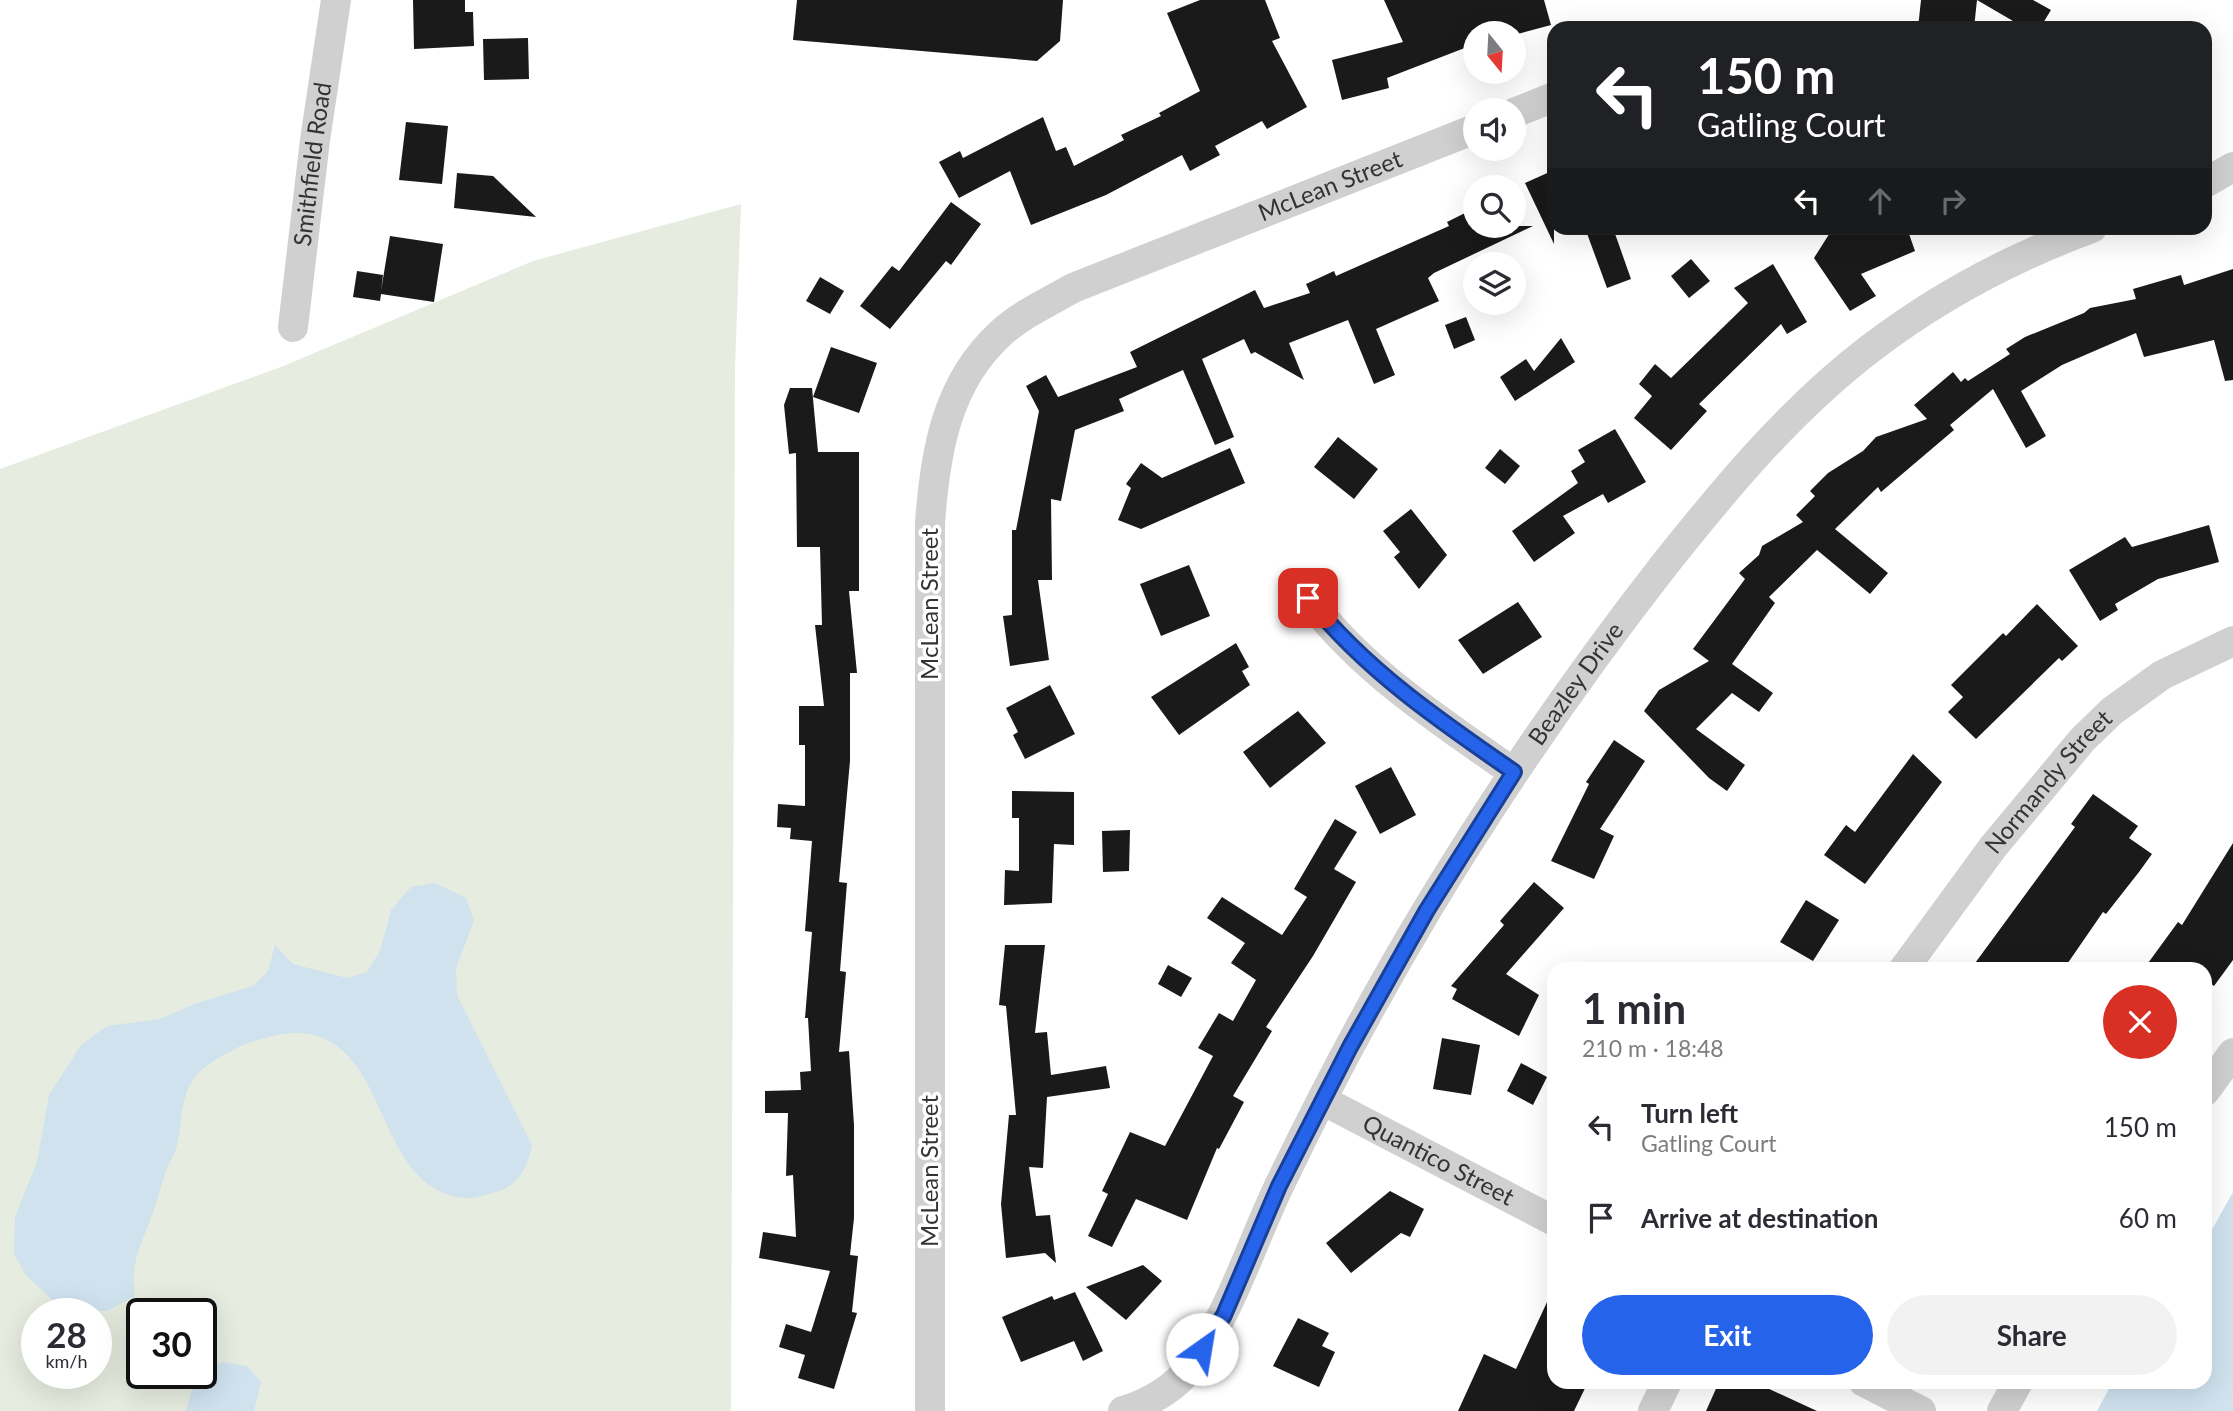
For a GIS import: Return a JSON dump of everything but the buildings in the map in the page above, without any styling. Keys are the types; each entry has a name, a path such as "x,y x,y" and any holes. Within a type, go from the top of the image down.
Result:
{"street":[{"name":"Smithfield Road","path":"293,327 315,140 336,0"},
{"path":"1526,108 1547,100"},
{"name":"McLean Street","path":"930,1411 930,523 934,473 944,424 957,388 977,358 1001,332 1029,312 1073,288 1463,134"},
{"path":"2212,179 2233,167 2233,161"},
{"name":"Beazley Drive","path":"1123,1411 1150,1401 1175,1384 1192,1366 1224,1315 1279,1186 1322,1100 1427,910 1514,772 1611,632 1715,501 1811,399 1871,348 1947,296 2055,235"},
{"path":"1298,584 1335,632 1367,661 1449,727 1514,772"},
{"name":"Normandy Street","path":"1909,962 1993,847 2082,740 2112,711 2162,675 2233,641"},
{"path":"2212,1082 2233,1053"},
{"name":"Quantico Street","path":"1322,1100 1547,1216"},
{"path":"1653,1411 1664,1389"},
{"path":"1878,1389 1921,1411"},
{"path":"2002,1411 2014,1389"}],"shaded area":[{"path":"741,204 735,367 731,1411 0,1411 0,469 281,367 533,261"}],"water":[{"path":"435,883 466,898 474,921 456,968 457,995 532,1145 524,1169 515,1182 501,1190 472,1198 440,1191 420,1177 404,1157 368,1085 354,1063 337,1046 326,1039 305,1033 284,1034 251,1042 208,1065 198,1074 186,1093 176,1149 166,1170 138,1254 134,1273 135,1296 126,1298 126,1301 112,1308 112,1298 50,1298 25,1274 14,1253 15,1217 37,1162 49,1095 81,1045 107,1026 160,1019 194,1004 253,986 268,971 275,945 293,964 347,978 367,972 380,951 391,910 411,887"},
{"path":"2233,1192 2233,1411 2097,1411 2109,1389 2212,1389 2212,1230"},
{"path":"223,1362 247,1366 261,1382 254,1411 186,1411 192,1389 217,1389 217,1364"}],"route":[{"path":"1202,1349 1224,1315 1279,1186 1350,1047 1427,910 1514,772 1449,727 1367,661 1335,632 1308,598"}]}
